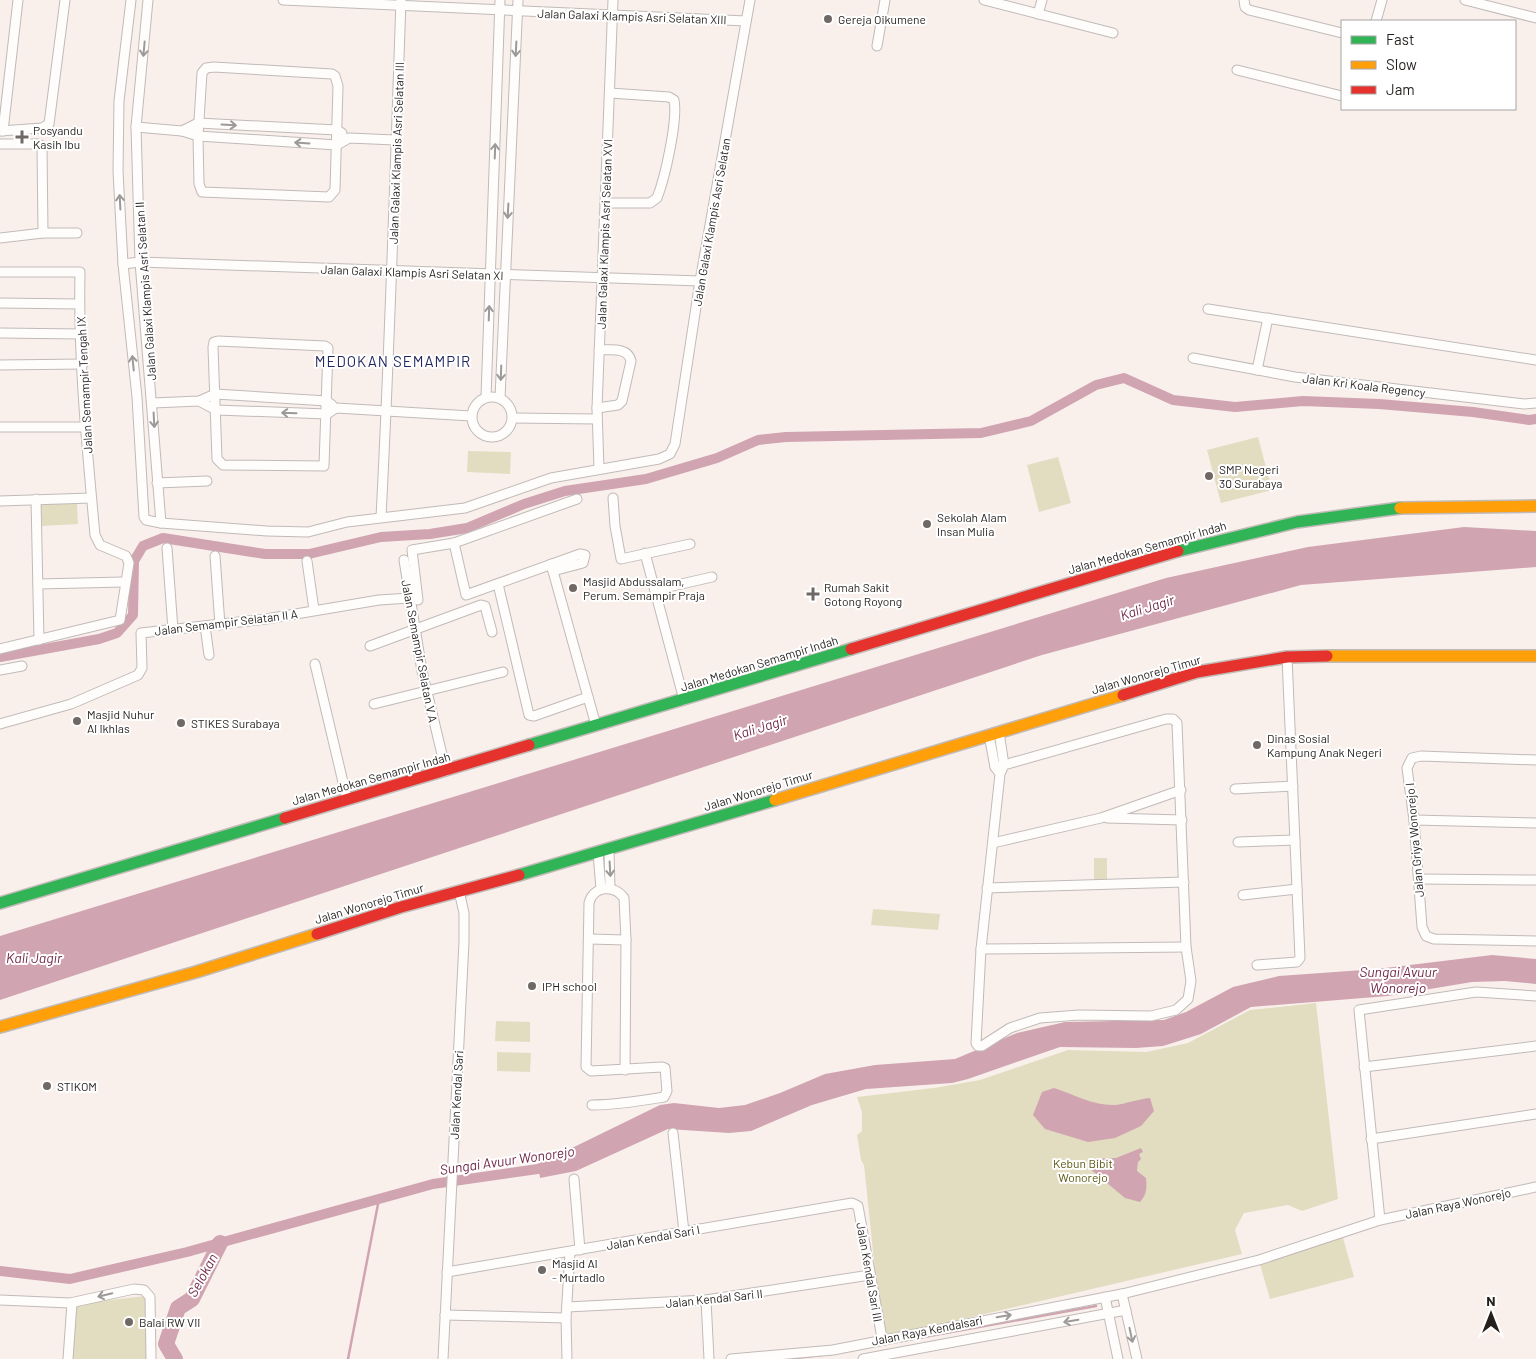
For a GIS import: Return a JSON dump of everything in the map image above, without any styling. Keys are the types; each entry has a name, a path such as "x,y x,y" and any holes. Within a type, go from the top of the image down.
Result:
{"street":[{"path":"18,0 1,131 42,128 49,124 64,0"},
{"name":"Jalan Galaxi Klampis Asri Selatan II","path":"131,0 119,101 118,136 124,264 137,397 144,517 146,520 161,522 153,403 140,262 136,127 148,0"},
{"name":"Jalan Galaxi Klampis Asri Selatan XIII","path":"283,0 401,3 613,16 746,21"},
{"path":"486,397 500,0"},
{"path":"500,398 518,0"},
{"name":"Jalan Galaxi Klampis Asri Selatan XVI","path":"599,468 597,408 613,0"},
{"name":"Jalan Galaxi Klampis Asri Selatan","path":"599,468 659,459 670,454 675,444 700,281 750,0"},
{"path":"877,46 885,0"},
{"path":"984,0 1024,5 1038,14 1113,33"},
{"path":"1038,14 1042,0"},
{"path":"1244,0 1244,7 1249,10 1341,33"},
{"path":"1376,20 1382,0"},
{"path":"1465,0 1536,18"},
{"name":"Jalan Galaxi Klampis Asri Selatan III","path":"381,517 393,271 395,140 401,3"},
{"path":"206,68 332,74 338,81 337,130 335,190 329,197 204,192 201,190 199,184 198,123 202,73 206,68"},
{"path":"1237,70 1341,96"},
{"path":"605,203 650,202 657,198 670,144 675,108 674,100 669,97 610,93"},
{"path":"182,131 198,123 337,130 348,138 395,140"},
{"path":"136,127 182,131 198,136 337,145 348,138"},
{"path":"0,144 42,146 43,233"},
{"path":"0,238 43,233 77,233"},
{"name":"Jalan Galaxi Klampis Asri Selatan XI","path":"124,264 140,262 505,276 700,281"},
{"name":"Jalan Semampir Tengah IX","path":"0,272 80,272 79,304 82,364 91,498 97,541 128,559 129,568 124,582"},
{"path":"0,303 79,304"},
{"path":"1208,309 1536,360"},
{"path":"1257,370 1268,318"},
{"path":"0,333 81,334"},
{"path":"214,342 325,346 329,353 324,466 223,465 217,459 215,394 214,342"},
{"path":"597,408 618,405 622,401 631,361 630,356 624,351 599,350"},
{"name":"Jalan Kri Koala Regency","path":"1194,358 1294,377 1514,403 1536,403"},
{"path":"0,365 82,364"},
{"path":"153,403 199,401 215,394 327,401 336,408"},
{"path":"486,397 500,398 510,406 513,418 508,430 497,437 484,436 474,428 471,416 476,404 486,397"},
{"path":"199,401 216,410 326,414 336,408 471,416"},
{"path":"513,418 597,419"},
{"path":"0,427 86,427"},
{"path":"161,522 267,532 308,532 347,522 465,508 551,478 599,468"},
{"path":"157,483 207,481"},
{"path":"0,501 91,498"},
{"path":"613,498 620,556 626,559 690,544"},
{"name":"Jalan Semampir Selatan V A","path":"446,771 426,691 414,631 412,550 454,543 577,499"},
{"path":"36,500 39,640"},
{"name":"Jalan Medokan Semampir Indah","path":"0,904 1192,547 1289,523 1362,511 1461,505 1536,506"},
{"path":"454,543 466,595 552,567 580,554 585,556"},
{"path":"167,548 173,630"},
{"path":"646,554 684,700"},
{"path":"215,556 220,625"},
{"name":"Jalan Semampir Selatan V A","path":"404,560 414,599"},
{"path":"307,561 314,610"},
{"path":"552,567 596,725"},
{"path":"655,590 712,577"},
{"path":"0,649 120,620 124,582 38,584"},
{"path":"498,584 530,715 534,716 588,697"},
{"name":"Jalan Semampir Selatan II A","path":"0,724 71,704 138,675 142,668 141,633 266,619 379,600 414,599"},
{"path":"370,646 483,605 492,632"},
{"path":"205,626 209,655"},
{"name":"Jalan Wonorejo Timur","path":"0,1027 196,972 459,891 603,851 1197,672 1287,657 1375,654 1536,656"},
{"path":"1257,965 1299,960 1296,840 1287,657"},
{"path":"315,664 348,799"},
{"path":"0,670 22,666"},
{"path":"374,704 503,672"},
{"path":"994,734 1000,768 981,949 976,1043 978,1046 982,1046 1010,1028 1040,1018 1079,1014 1151,1016 1176,1010 1188,999 1191,981 1186,947 1177,723 1166,719 1000,768"},
{"name":"Jalan Griya Wonorejo I","path":"1536,760 1421,756 1412,758 1407,768 1414,820 1422,927 1426,936 1434,939 1536,941"},
{"path":"1235,789 1293,786"},
{"path":"993,844 1101,818 1181,790"},
{"path":"1101,818 1182,820"},
{"path":"1414,820 1536,824"},
{"path":"1238,842 1296,840"},
{"path":"603,851 606,889"},
{"path":"1419,879 1536,880"},
{"path":"987,888 1184,882"},
{"path":"592,1105 620,1106 631,1101 667,1095 665,1068 591,1072 586,1067 590,900 593,893 606,889 624,898 626,940 624,1070"},
{"path":"1243,895 1297,889"},
{"name":"Jalan Kendal Sari","path":"443,1359 464,942 464,913 459,891"},
{"path":"589,939 626,940"},
{"path":"981,949 1186,947"},
{"path":"1380,1220 1358,1014 1362,1008 1476,992 1536,996"},
{"path":"1364,1067 1536,1046"},
{"path":"1371,1139 1536,1114"},
{"path":"673,1133 684,1232"},
{"path":"567,1359 566,1307 575,1251 574,1178"},
{"name":"Jalan Raya Wonorejo","path":"1122,1294 1259,1260 1380,1220 1536,1187"},
{"name":"Jalan Kendal Sari I","path":"447,1272 852,1202 858,1206"},
{"name":"Jalan Kendal Sari III","path":"858,1206 882,1338"},
{"name":"Jalan Kendal Sari II","path":"566,1307 706,1300 870,1275"},
{"path":"0,1300 72,1303 134,1289 148,1293 150,1296 151,1359"},
{"path":"1122,1294 1137,1359"},
{"name":"Jalan Raya Kendalsari","path":"731,1359 833,1350 882,1338 1122,1294"},
{"path":"1105,1297 1118,1359"},
{"path":"706,1300 709,1359"},
{"path":"68,1359 72,1303"},
{"name":"Jalan Raya Kendalsari","path":"866,1359 906,1355 1126,1310"},
{"path":"445,1315 566,1318"},
{"path":"865,1342 866,1359"}],"green space":[{"path":"1258,437 1272,490 1221,503 1207,450"},
{"path":"468,451 511,452 510,474 467,472"},
{"path":"1058,457 1071,503 1039,512 1027,465"},
{"path":"77,502 78,524 42,526 41,505"},
{"path":"1094,858 1107,858 1107,880 1094,880"},
{"path":"873,909 940,914 938,930 871,925"},
{"name":"Kebun Bibit Wonorejo","path":"1316,1003 1338,1199 1302,1211 1288,1205 1244,1213 1235,1230 1242,1254 882,1338 864,1165 861,1160 857,1135 862,1131 862,1112 857,1097 934,1088 980,1080 1068,1050 1146,1052 1188,1043 1250,1010"},
{"path":"496,1021 530,1022 530,1042 495,1041"},
{"path":"497,1052 531,1053 530,1072 497,1071"},
{"path":"1342,1234 1354,1277 1270,1299 1259,1261"},
{"path":"146,1296 148,1359 70,1359 74,1304"}],"water":[{"name":"Kali Jagir","path":"1464,527 1536,531 1536,567 1301,585 1042,655 0,1000 0,936 1166,578 1308,547"},
{"name":"Sungai Avuur Wonorejo","path":"1492,955 1536,959 1536,984 1505,981 1472,982 1388,996 1251,1007 1201,1034 1163,1046 1136,1048 1060,1047 952,1083 866,1089 812,1105 751,1131 729,1133 668,1129 576,1171 540,1178 537,1154 574,1147 660,1105 674,1103 719,1108 745,1105 825,1074 875,1065 955,1059 1017,1033 1065,1022 1164,1020 1186,1012 1233,987 1279,976 1377,969"},
{"path":"1054,1088 1091,1102 1107,1105 1150,1098 1154,1111 1141,1126 1115,1138 1088,1142 1045,1129 1033,1115 1042,1092"},
{"path":"1141,1148 1143,1152 1139,1154 1141,1159 1138,1162 1137,1171 1146,1178 1146,1185 1145,1194 1140,1202 1125,1198 1089,1168 1090,1159 1116,1158"}],"waterway":[{"path":"0,657 99,639 117,633 133,615 134,561 143,546 163,538 265,554 309,554 381,537 430,534 467,528 524,504 565,491 646,479 717,458 758,440 786,437 981,433 1031,421 1096,385 1124,378 1173,400 1235,407 1303,401 1379,404 1473,412 1529,420 1536,419"},
{"name":"Sungai Avuur Wonorejo","path":"0,1271 70,1279 187,1252 433,1184 552,1167"},
{"path":"348,1359 379,1199"},
{"name":"Selokan","path":"175,1359 166,1344 178,1308 192,1299 220,1243"},
{"path":"885,1344 1096,1306"},
{"path":"787,1359 830,1354"}],"traffic: fast":[{"path":"1178,551 1297,522 1400,508"},
{"path":"529,745 851,649"},
{"path":"519,875 775,800"},
{"path":"0,903 285,818"}],"traffic: slow":[{"path":"1400,508 1536,506"},
{"path":"1327,656 1536,656"},
{"path":"775,800 1123,695"},
{"path":"0,1027 196,972 317,934"}],"traffic: jam":[{"path":"851,649 1178,551"},
{"path":"1123,695 1197,672 1287,657 1327,656"},
{"path":"285,818 529,745"},
{"path":"317,934 401,907 519,875"}],"place":[{"name":"Gereja Oikumene","path":"828,19"},
{"name":"Posyandu Kasih Ibu","path":"22,137"},
{"name":"SMP Negeri 30 Surabaya","path":"1209,476"},
{"name":"Sekolah Alam Insan Mulia","path":"927,524"},
{"name":"Masjid Abdussalam, Perum. Semampir Praja","path":"573,588"},
{"name":"Rumah Sakit Gotong Royong","path":"813,594"},
{"name":"Masjid Nuhur Al Ikhlas","path":"77,721"},
{"name":"STIKES Surabaya","path":"181,723"},
{"name":"Dinas Sosial Kampung Anak Negeri","path":"1257,745"},
{"name":"IPH school","path":"532,986"},
{"name":"STIKOM","path":"47,1086"},
{"name":"Masjid Al - Murtadlo","path":"542,1270"},
{"name":"Balai RW VII","path":"129,1322"}],"district":[{"name":"MEDOKAN SEMAMPIR","path":"393,361"}]}
